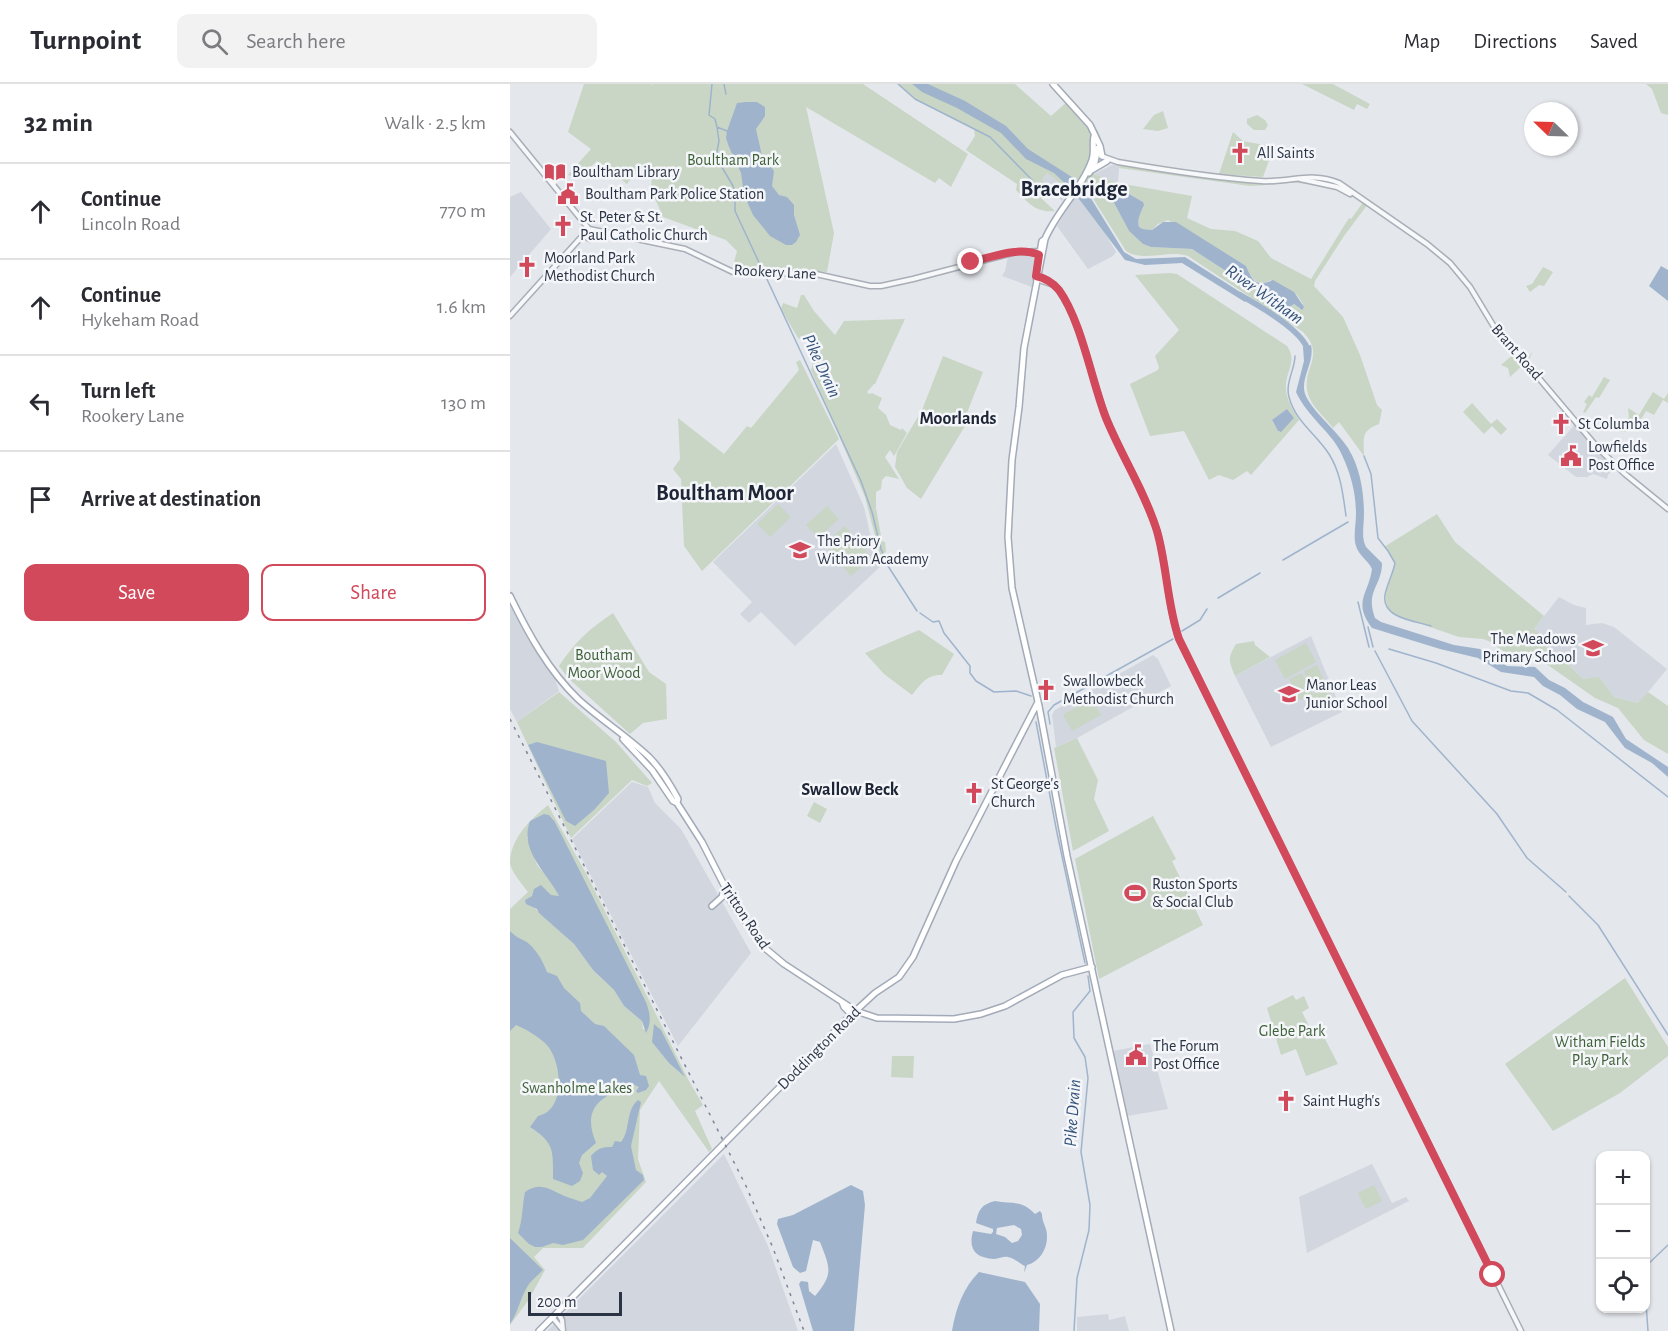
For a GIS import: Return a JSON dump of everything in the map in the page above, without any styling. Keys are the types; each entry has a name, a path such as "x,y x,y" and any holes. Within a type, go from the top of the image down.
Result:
{"main road":[{"path":"1053,84 1085,119 1100,146 1100,158 1072,194 1046,239 1042,254 1024,348 1011,467 1009,551 1012,588 1042,721 1067,856 1171,1331"},
{"path":"1085,176 1105,164 1100,158 1094,136"},
{"path":"1037,279 1048,284"},
{"name":"Tritton Road","path":"510,596 531,636 554,672 580,700 618,733 647,764 673,801 677,802"},
{"name":"Doddington Road","path":"539,1331 856,1011 898,976 913,957 956,861 1038,702"},
{"path":"1030,719 1037,717 1042,721"},
{"name":"Tritton Road","path":"618,733 630,741 662,773 702,842 734,907 759,942 772,955 856,1011 878,1018 954,1019 972,1016 1005,1005 1062,975 1092,967"},
{"path":"662,773 667,785 666,792"},
{"path":"711,906 722,897 725,887"}],"street":[{"path":"510,132 583,224 590,238 600,231"},
{"name":"Brant Road","path":"1100,158 1231,178 1264,181 1311,176 1325,177 1339,183 1446,259 1470,287 1499,335 1598,447 1624,474 1668,509"},
{"path":"1324,184 1325,177"},
{"name":"Brant Road","path":"1298,179 1337,187 1364,201"},
{"name":"Rookery Lane","path":"587,233 600,231 685,249 734,272 816,274 861,285 881,286 971,262 1024,251 1042,254"},
{"path":"587,233 594,236"},
{"path":"510,316 578,240 587,233"},
{"path":"1048,284 1059,290 1071,314 1107,420 1156,527 1177,634 1521,1331"},
{"path":"558,1313 562,1320 563,1330"},
{"path":"553,1318 563,1330"}],"shaded area":[{"path":"1118,162 1123,163 1119,168 1118,183 1094,174"},
{"path":"1047,173 1069,190 1062,201 1042,180"},
{"path":"521,192 551,229 510,277 510,197"},
{"path":"1075,196 1082,201 1101,226 1116,252 1113,256 1088,269 1057,226"},
{"path":"1026,253 1032,255 1035,262 1032,287 1002,276 1008,256"},
{"path":"1577,422 1616,466 1607,479 1593,474 1587,477 1576,477 1548,455"},
{"name":"The Priory Witham Academy","path":"836,444 864,507 871,538 881,566 795,646 761,612 749,623 740,614 752,602 713,562"},
{"path":"510,596 551,667 559,691 517,722 510,709"},
{"name":"The Meadows Primary School","path":"1559,597 1586,608 1586,625 1602,623 1614,627 1667,669 1639,703 1614,697 1599,678 1583,679 1566,662 1547,657 1534,629"},
{"name":"Manor Leas Junior School","path":"1311,636 1342,712 1271,747 1235,676"},
{"path":"1153,655 1158,659 1171,686 1077,738 1056,747 1052,715 1055,710"},
{"path":"632,782 648,787 655,803 681,829 751,953 678,1046 572,839"},
{"path":"1150,1044 1168,1109 1127,1116 1113,1051"},
{"path":"724,1154 768,1246 798,1331 547,1331"},
{"path":"1372,1164 1392,1203 1406,1197 1409,1201 1307,1253 1299,1197"},
{"path":"1108,1314 1109,1320 1125,1316 1129,1331 1077,1331 1077,1317"}],"green space":[{"name":"Boultham Park","path":"584,84 651,84 651,86 652,84 863,84 968,154 951,187 939,178 935,183 806,107 834,233 827,272 733,266 737,251 726,240 663,217 651,189 652,175 640,167 627,184 597,161 579,178 568,175 591,149 568,132"},
{"path":"898,84 1015,84 1051,116 1068,101 1092,122 1100,137 1100,152 1094,165 1094,174 1118,183 1192,196 1187,218 1211,229 1235,231 1258,241 1271,258 1311,279 1349,218 1351,219 1364,201 1368,204 1344,236 1314,286 1343,317 1360,355 1377,405 1382,410 1379,424 1364,436 1364,456 1339,422 1333,428 1317,410 1308,395 1307,381 1313,354 1309,340 1303,332 1188,256 1172,254 1141,256 1126,251 1082,181 1069,190 1047,173 1042,180 1049,189 1041,198 1055,211 1037,209 1016,190 1017,184 966,150 975,136 974,129 915,99","holes":["1114,185 1143,202 1143,208 1138,216 1139,227 1152,230 1158,224 1168,220 1246,266 1258,282 1271,280 1297,295 1303,304 1300,309 1294,304 1286,309 1192,249 1151,247 1143,244 1129,231 1113,201 1103,190"]},
{"path":"1302,84 1333,84 1370,104 1367,109 1357,104 1354,110"},
{"path":"1646,84 1668,84 1668,115 1661,113 1652,89"},
{"path":"1163,111 1168,128 1158,131 1143,129 1154,115"},
{"path":"1257,115 1268,125 1265,130 1254,130 1247,124 1247,119"},
{"path":"1233,132 1243,141 1274,147 1263,177 1219,174"},
{"path":"1123,163 1264,181 1298,179 1327,183 1325,181 1328,179 1340,187 1292,183 1250,186 1119,168"},
{"path":"1543,267 1553,272 1544,286 1539,285 1530,292 1526,286 1532,284"},
{"path":"1177,274 1287,346 1290,351 1291,362 1286,392 1290,405 1299,420 1251,475 1247,471 1233,480 1219,475 1209,480 1184,431 1150,436 1130,384 1158,370 1155,356 1179,330 1135,275","holes":["1287,409 1294,418 1279,432 1272,421"]},
{"path":"801,295 804,295 814,311 835,335 844,321 905,319 875,384 867,392 882,398 878,408 886,415 890,425 901,430 902,428 907,433 894,456 890,450 885,457 899,479 886,476 882,480 881,489 876,492 876,508 886,552 880,555 865,497 811,370 815,356 812,344 798,338 781,309 783,303 797,308"},
{"path":"1533,351 1527,364 1525,363 1510,377 1508,368 1501,365 1515,353 1525,362"},
{"path":"943,356 983,372 965,418 968,421 921,499 907,488 895,467 897,452 922,410"},
{"path":"800,360 839,439 702,571 684,546 681,479 673,469 680,459 678,418 724,454 747,426 751,428 799,370 796,362"},
{"path":"1604,377 1610,380 1599,398 1596,397 1585,413 1583,412 1587,404 1584,402 1589,395 1592,397"},
{"path":"1653,392 1664,399 1668,393 1668,403 1663,400 1654,415 1646,411 1640,421 1635,418 1626,432 1619,432 1629,417 1628,408 1639,415"},
{"path":"1472,403 1491,424 1497,419 1507,429 1501,435 1492,426 1484,434 1463,412"},
{"path":"778,504 791,517 770,537 757,524"},
{"path":"827,506 839,519 818,538 806,525"},
{"path":"1437,514 1455,542 1544,616 1534,629 1546,639 1547,657 1566,662 1583,679 1599,677 1614,697 1638,703 1648,692 1668,706 1668,754 1644,740 1618,708 1595,698 1542,661 1511,657 1491,642 1483,639 1459,637 1392,614 1386,602 1386,596 1395,563 1384,547"},
{"path":"845,526 872,558 851,576 824,544"},
{"name":"Boutham Moor Wood","path":"613,613 649,672 666,684 667,719 643,723 630,734 568,678 559,666 583,636"},
{"path":"919,630 954,654 942,675 928,678 912,695 884,674 865,653"},
{"path":"1254,641 1255,645 1270,657 1235,676 1230,660 1233,649 1236,644"},
{"path":"1306,643 1316,662 1285,679 1275,660"},
{"path":"1317,665 1333,700 1313,711 1305,698 1312,694 1299,700 1289,679 1302,673 1313,694 1323,688 1313,692 1304,671"},
{"path":"559,692 616,742 652,783 647,786 632,780 571,838 517,722","holes":["528,745 594,810 575,825"]},
{"path":"1091,699 1101,715 1072,731 1063,715"},
{"path":"1077,738 1098,780 1094,799 1109,831 1073,851 1054,748"},
{"path":"814,802 827,809 820,823 807,816"},
{"name":"Swanholme Lakes","path":"548,805 588,877 703,1105 695,1111 712,1149 709,1152 659,1081 640,1110 638,1159 646,1182 583,1248 543,1248 534,1257 545,1270 528,1301 510,1325 510,909 528,892 510,864 514,846 523,830","holes":["555,822 590,894 648,1030 643,1029 642,1021 624,1006 614,990 593,970 574,944 526,900 532,896 559,896 552,882 537,865 527,837"]},
{"name":"Ruston Sports & Social Club","path":"1153,816 1176,859 1172,861 1203,925 1099,979 1075,859"},
{"name":"Witham Fields Play Park","path":"1625,978 1668,1047 1668,1056 1620,1093 1553,1131 1505,1064"},
{"name":"Glebe Park","path":"1293,995 1296,1000 1304,996 1309,1008 1302,1012 1316,1040 1324,1037 1338,1064 1306,1076 1296,1049 1281,1055 1267,1008"},
{"path":"892,1056 914,1056 913,1078 891,1077"},
{"path":"1374,1185 1382,1201 1366,1209 1358,1193"}],"water":[{"path":"912,84 928,84 965,101 1006,126 1028,149 1075,179 1069,187 1054,173 1026,159 1001,133 957,108 922,92"},
{"path":"757,102 765,107 765,116 756,129 762,156 774,171 772,186 779,195 787,197 794,205 794,215 800,235 792,245 786,245 770,236 753,215 744,195 741,173 726,138 737,103"},
{"path":"1112,184 1143,202 1139,227 1152,230 1163,222 1176,222 1246,266 1256,282 1263,283 1273,280 1294,292 1304,307 1302,310 1294,304 1283,308 1192,249 1151,247 1143,244 1129,231 1113,201 1103,190"},
{"path":"1084,187 1124,252 1136,259 1185,257 1248,297 1245,302 1182,263 1145,265 1125,260 1076,195"},
{"path":"1661,266 1668,270 1668,301 1649,286"},
{"path":"1311,345 1311,358 1304,382 1305,394 1352,455 1362,488 1364,542 1382,563 1380,578 1372,601 1375,618 1381,622 1454,645 1480,649 1507,666 1535,667 1549,680 1565,688 1583,702 1613,717 1626,739 1668,767 1668,777 1652,763 1625,748 1605,722 1577,709 1560,695 1543,686 1534,677 1501,672 1478,658 1372,628 1366,619 1362,604 1372,569 1359,553 1355,542 1356,507 1350,477 1338,447 1307,410 1296,392 1304,361 1303,347"},
{"path":"1287,409 1294,418 1281,432 1278,431 1272,420"},
{"path":"537,742 606,761 609,793 575,826 566,821 528,745"},
{"path":"544,814 549,815 555,822 646,1002 650,1018 646,1033 642,1021 624,1006 614,990 593,970 574,944 537,909 526,904 525,900 532,896 534,889 541,885 551,895 559,896 536,861 528,842 530,821"},
{"path":"510,931 534,949 547,972 557,976 564,988 580,1003 581,1011 595,1024 604,1026 634,1055 640,1075 646,1076 649,1086 638,1093 636,1091 639,1087 632,1084 597,1104 591,1120 596,1143 582,1155 579,1163 583,1173 580,1181 572,1186 553,1179 551,1148 544,1138 530,1127 538,1116 547,1112 554,1104 559,1083 558,1072 551,1050 545,1043 516,1025 510,1031"},
{"path":"654,1024 661,1030 685,1077 669,1063 652,1042"},
{"path":"638,1100 641,1102 631,1146 636,1170 643,1175 644,1180 583,1240 563,1245 553,1243 542,1247 529,1244 518,1233 525,1192 542,1187 582,1202 590,1198 607,1176 602,1172 599,1175 593,1170 591,1156 600,1148 612,1147 615,1141 621,1142 631,1110"},
{"path":"851,1185 863,1191 865,1205 854,1331 813,1331 799,1284 801,1281 808,1282 809,1291 815,1296 828,1276 826,1258 820,1242 813,1240 806,1271 800,1273 793,1267 777,1224 778,1219 793,1215"},
{"path":"995,1201 1016,1203 1026,1206 1035,1214 1040,1211 1042,1214 1047,1235 1046,1246 1037,1260 1027,1265 1024,1273 1025,1266 1012,1259 982,1257 972,1248 973,1231 991,1234 993,1232 993,1229 976,1223 981,1208","holes":["1014,1225 1021,1229 1022,1235 1018,1241 1012,1243 996,1234 997,1228"]},
{"path":"510,1238 543,1270 526,1289 510,1324"},
{"path":"979,1272 1025,1282 1040,1304 1039,1331 952,1331 961,1299"}],"waterway":[{"path":"712,84 709,115 715,119 717,127 727,131"},
{"path":"724,84 726,94"},
{"path":"898,84 915,99 990,137 1033,181"},
{"name":"Pike Drain","path":"717,127 719,141 716,157 733,186 735,211 763,271"},
{"name":"Pike Drain","path":"765,275 861,481 888,566 917,611"},
{"name":"River Witham","path":"1240,295 1290,328 1299,336 1308,352"},
{"path":"1295,356 1288,387 1289,397 1296,413 1333,461 1341,484 1346,516"},
{"path":"1364,456 1371,474 1378,538 1395,563 1386,591 1385,603 1394,614 1431,626"},
{"path":"1283,560 1348,522"},
{"path":"1218,598 1260,573"},
{"path":"1358,602 1369,647"},
{"path":"1182,631 1200,620 1207,609"},
{"name":"Pike Drain","path":"920,613 933,622 939,621 944,633 970,666 970,673 976,681 994,692 1016,691 1031,696"},
{"path":"1368,627 1373,647"},
{"path":"1050,724 1048,712 1054,705 1173,639"},
{"path":"1389,649 1436,663 1511,691 1528,693 1557,710 1668,797"},
{"path":"1375,651 1412,721 1497,814 1527,858 1566,892"},
{"name":"Pike Drain","path":"1036,722 1085,963"},
{"path":"1569,896 1598,925 1668,1035"},
{"name":"Pike Drain","path":"1074,1331 1077,1278 1089,1230 1090,1205 1081,1152 1088,1078 1085,1057 1074,1038 1073,1012 1090,991 1088,976"},
{"path":"1650,1262 1668,1245"},
{"path":"1647,1313 1648,1331"}],"railway":[{"path":"510,719 746,1186 773,1248 804,1331"}],"place":[{"name":"All Saints","path":"1240,153"},
{"name":"Boultham Library","path":"555,172"},
{"name":"Boultham Park Police Station","path":"568,194"},
{"name":"St. Peter & St. Paul Catholic Church","path":"563,226"},
{"name":"Moorland Park Methodist Church","path":"527,267"},
{"name":"St Columba","path":"1561,424"},
{"name":"Lowfields Post Office","path":"1571,456"},
{"name":"The Priory Witham Academy","path":"800,550"},
{"name":"The Meadows Primary School","path":"1593,648"},
{"name":"Swallowbeck Methodist Church","path":"1046,690"},
{"name":"Manor Leas Junior School","path":"1289,694"},
{"name":"St George's Church","path":"974,793"},
{"name":"Ruston Sports & Social Club","path":"1135,893"},
{"name":"The Forum Post Office","path":"1136,1055"},
{"name":"Saint Hugh's","path":"1286,1101"}],"district":[{"name":"Bracebridge","path":"1074,189"},
{"name":"Moorlands","path":"958,419"},
{"name":"Boultham Moor","path":"725,493"},
{"name":"Swallow Beck","path":"850,790"}],"route":[{"path":"971,262 1032,251 1039,255 1036,276 1049,281 1059,290 1076,325 1098,397 1116,442 1156,527 1179,639 1493,1275"}]}
